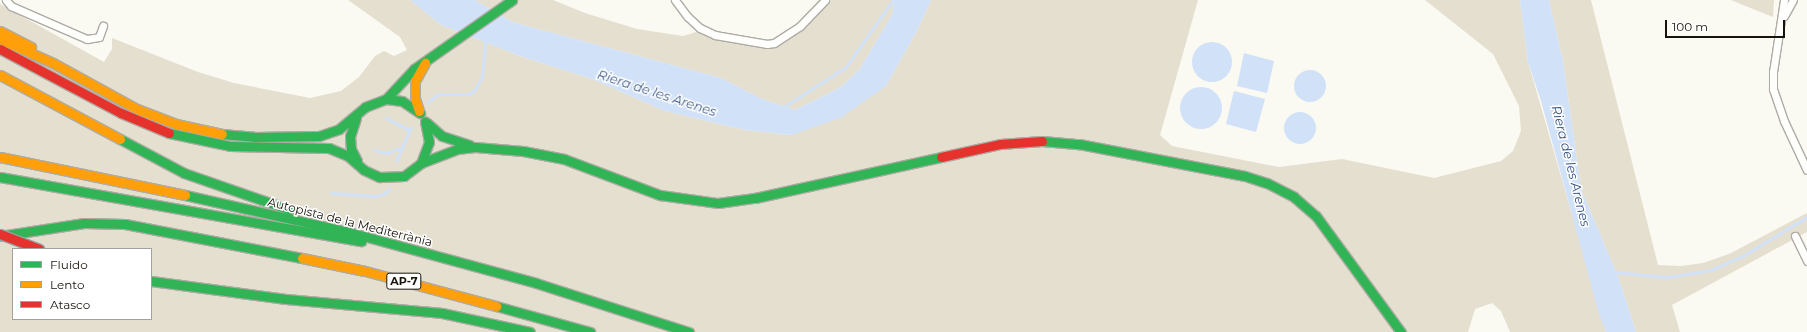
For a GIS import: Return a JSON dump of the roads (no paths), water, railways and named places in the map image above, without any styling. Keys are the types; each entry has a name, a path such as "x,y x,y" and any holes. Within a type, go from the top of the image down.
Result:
{"main road":[{"path":"386,99 398,89 414,69 512,0"},
{"path":"0,31 35,50 53,63"},
{"path":"0,39 53,63 143,112 176,124 214,133 254,137 318,136 340,129 371,103 386,99 402,101 423,117 442,136 475,147 550,155 660,195 705,203 755,198 1021,142 1061,142 1128,153 1251,178 1294,197 1316,216 1401,332"},
{"path":"0,49 121,113 168,133 230,146 328,148 342,152 372,174 388,179 404,176 421,163 451,150 475,147"},
{"path":"421,163 429,142 423,117 415,99 415,82 431,57"},
{"path":"0,75 184,173 270,204 348,224 367,237"},
{"path":"359,164 351,149 350,136 360,112"},
{"name":"Autopista de la Mediterrània","path":"0,157 223,202 367,237 536,283 689,332"},
{"path":"0,177 263,222 346,240 385,243"},
{"name":"AP-7","path":"2,236 84,223 125,224 166,230 365,271 590,332"},
{"path":"2,236 36,248"},
{"path":"152,281 271,298 442,313 530,332"}],"street":[{"path":"6,0 11,6 87,39 99,36 103,26"},
{"path":"675,0 688,17 700,28 715,35 767,44 780,39 800,26 825,0"},
{"path":"1784,0 1784,17 1773,72 1773,89 1784,121 1807,170"},
{"path":"1784,17 1794,1"},
{"path":"1795,236 1807,260"}],"water":[{"path":"410,0 475,0 512,22 721,78 760,98 795,110 841,87 859,70 892,15 894,0 931,0 919,27 886,86 842,117 792,135 745,130 665,111 592,79 520,56 441,25"},
{"path":"1520,0 1549,0 1563,61 1581,189 1619,279 1636,332 1606,332 1599,314 1541,101 1528,62"},
{"path":"1216,42 1223,45 1229,51 1232,62 1231,70 1223,79 1216,82 1208,82 1201,79 1193,70 1192,58 1195,51 1204,43"},
{"path":"1244,53 1274,61 1267,93 1237,86"},
{"path":"1307,70 1313,70 1322,74 1326,86 1322,98 1313,102 1307,102 1298,98 1294,89 1294,83 1298,74"},
{"path":"1201,87 1216,93 1222,108 1216,123 1201,129 1186,123 1180,108 1186,93"},
{"path":"1234,91 1265,99 1256,132 1226,124"},
{"path":"1297,112 1303,112 1312,116 1316,128 1312,140 1303,144 1297,144 1288,140 1284,131 1284,125 1288,116"}],"waterway":[{"name":"Riera de les Arenes","path":"782,108 846,67 893,0"},
{"path":"427,103 438,94 469,94 474,91 482,77 485,39"},
{"path":"386,118 410,130"},
{"path":"396,161 411,128"},
{"path":"374,150 387,153 401,148"},
{"path":"331,193 375,196 384,194 389,189"},
{"path":"1613,272 1668,277 1711,270 1743,256 1807,217"}]}
